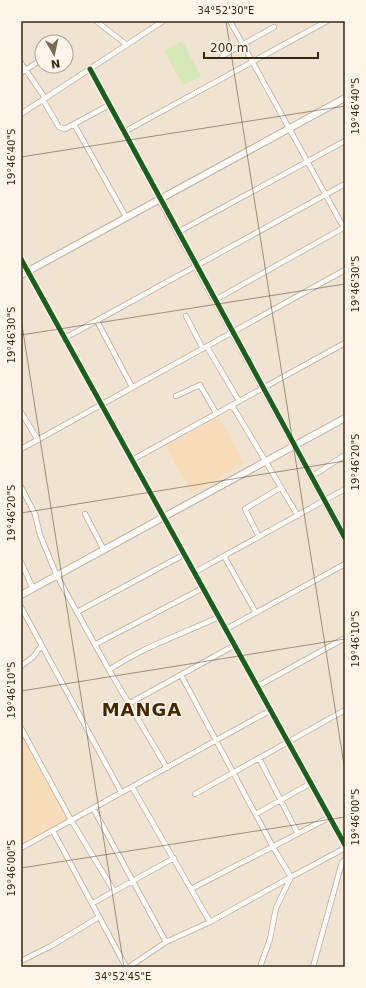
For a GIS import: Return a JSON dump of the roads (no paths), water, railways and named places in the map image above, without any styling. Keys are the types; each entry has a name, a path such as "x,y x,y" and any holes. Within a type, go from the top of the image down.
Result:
{"street":[{"path":"96,21 127,45"},
{"path":"21,114 161,21"},
{"path":"215,300 345,228 230,21"},
{"path":"124,132 326,21"},
{"path":"222,56 274,27"},
{"path":"21,63 44,99 59,127 65,129 109,104"},
{"path":"21,73 34,64"},
{"path":"90,69 345,538"},
{"path":"21,275 345,98"},
{"path":"74,124 126,217"},
{"path":"178,232 345,141"},
{"path":"65,338 345,184"},
{"path":"21,259 345,845"},
{"path":"21,449 345,270"},
{"path":"186,316 239,401"},
{"path":"97,321 132,387"},
{"path":"132,460 345,343"},
{"path":"176,396 200,385 216,413"},
{"path":"232,405 298,516"},
{"path":"21,412 38,440"},
{"path":"21,594 57,576 345,418"},
{"path":"311,476 345,455"},
{"path":"21,487 35,514 40,535 57,576 96,644 109,670 167,768"},
{"path":"259,537 245,509 280,488"},
{"path":"194,572 345,489"},
{"path":"85,514 104,550"},
{"path":"77,612 185,554"},
{"path":"224,556 256,613"},
{"path":"21,562 33,589"},
{"path":"226,629 345,564"},
{"path":"96,644 203,588"},
{"path":"21,607 122,792"},
{"path":"109,670 150,646 184,634 219,617"},
{"path":"258,686 345,638"},
{"path":"21,666 32,657 42,645"},
{"path":"130,704 235,645"},
{"path":"181,675 273,847 291,877"},
{"path":"21,848 271,710"},
{"path":"195,794 345,710"},
{"path":"21,728 71,820 114,891"},
{"path":"259,758 282,800 298,834"},
{"path":"256,814 311,783"},
{"path":"132,787 210,922"},
{"path":"93,808 166,942"},
{"path":"191,889 330,817"},
{"path":"53,831 128,967 166,942 210,922 345,848"},
{"path":"92,903 174,858"},
{"path":"313,967 342,862 345,860"},
{"path":"260,967 270,939 276,908 291,877"},
{"path":"21,961 51,946 99,916"}],"district":[{"name":"MANGA","path":"142,709"}]}
